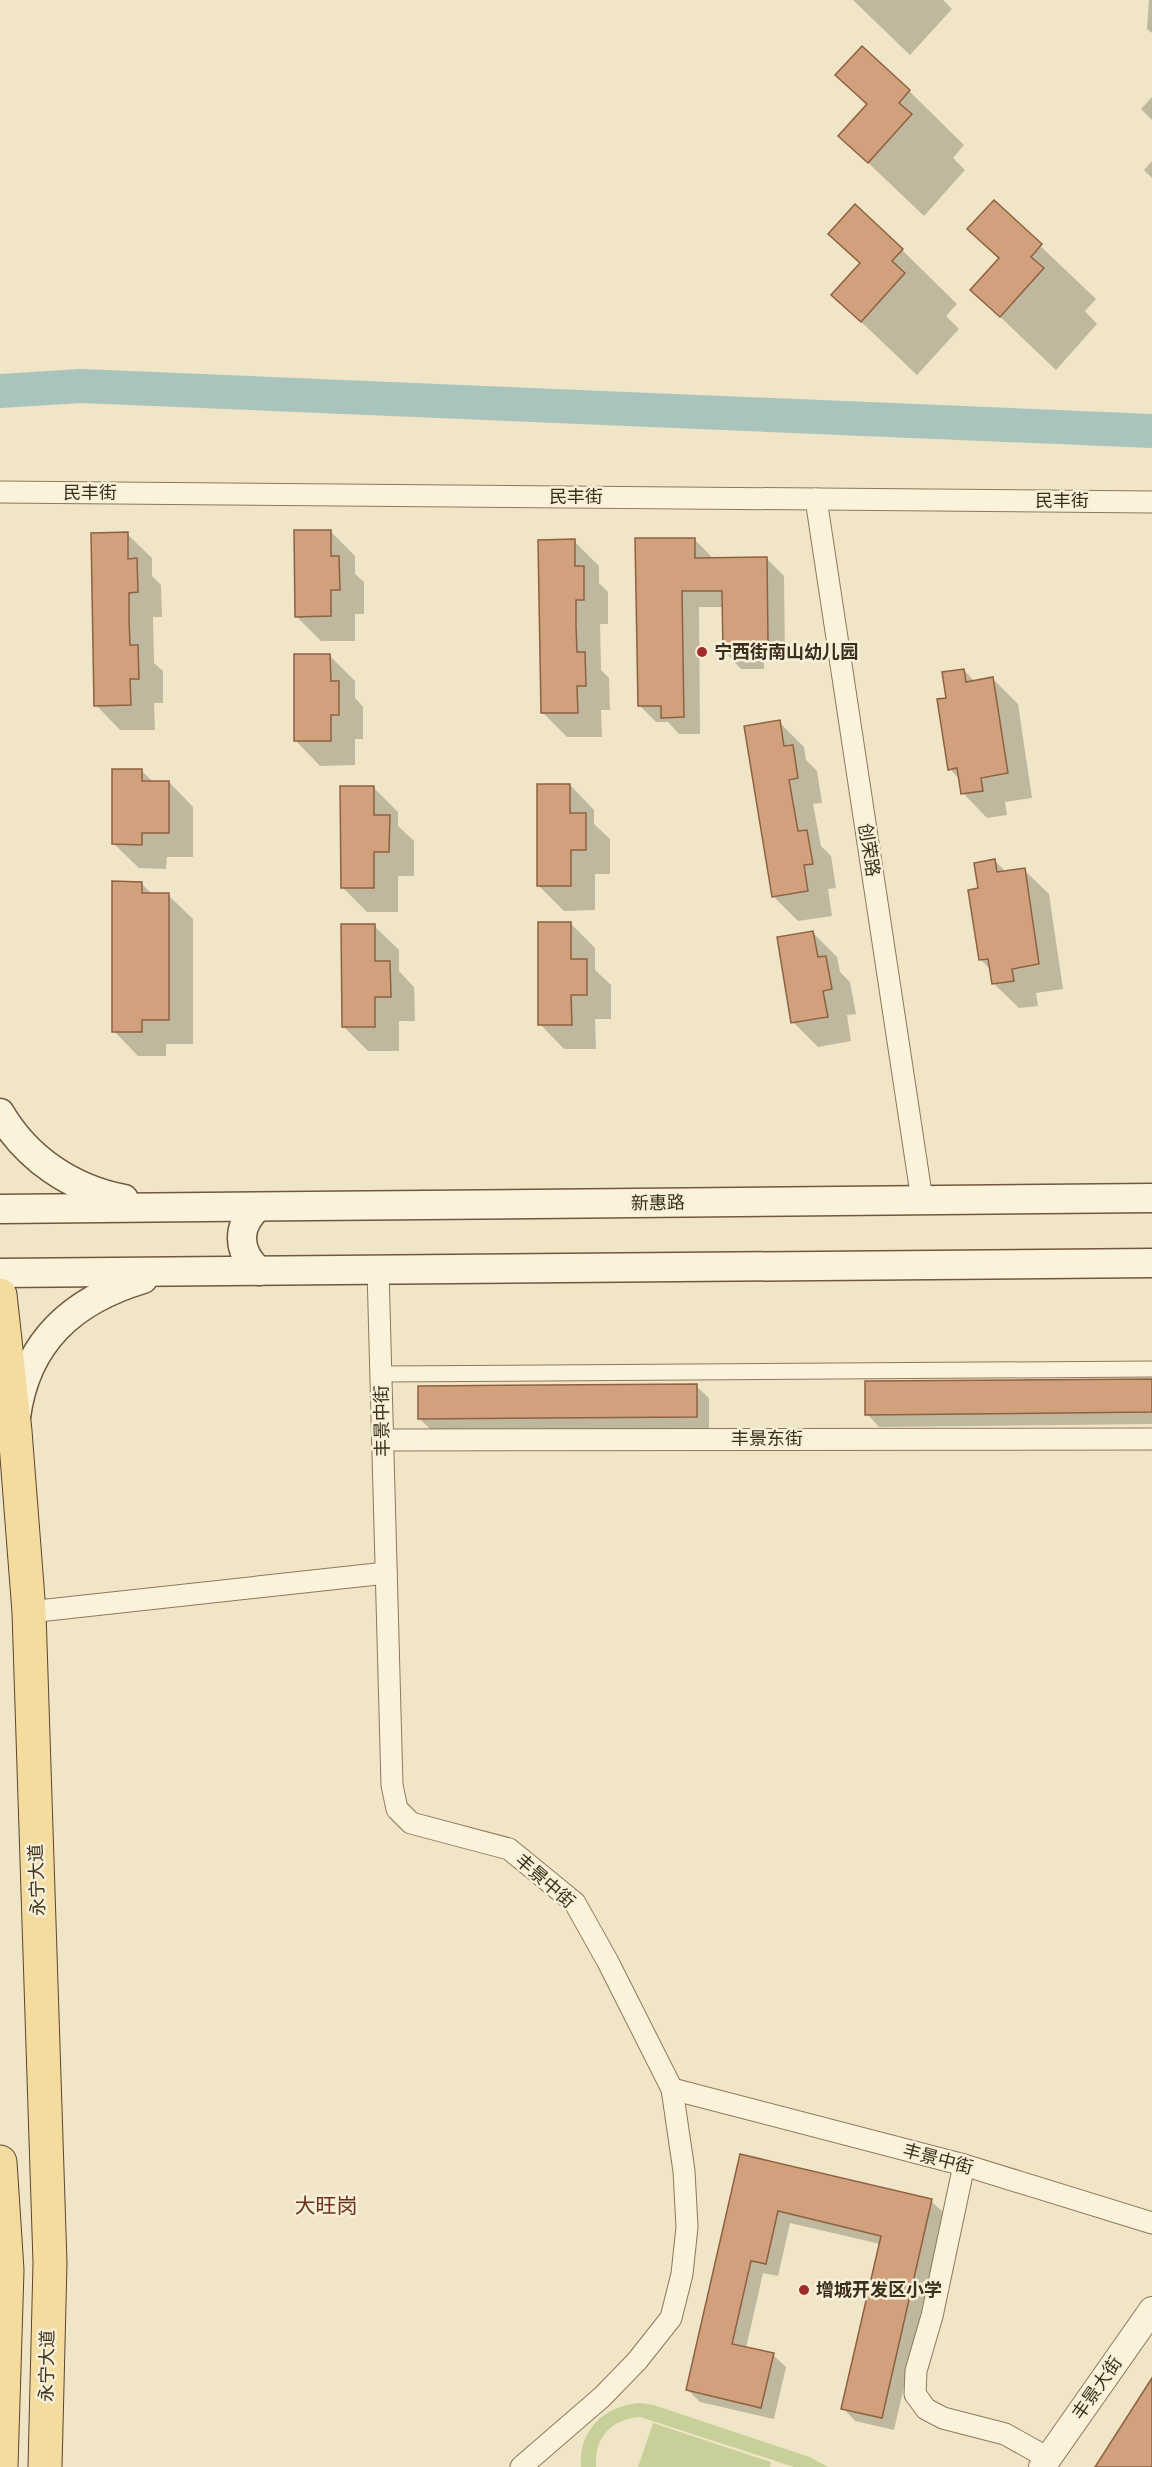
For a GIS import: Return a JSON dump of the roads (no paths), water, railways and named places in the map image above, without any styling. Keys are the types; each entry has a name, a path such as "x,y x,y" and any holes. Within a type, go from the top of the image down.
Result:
{"main road":[{"path":"0,1113 10,1130 36,1158 67,1180 102,1195 164,1207"},
{"name":"新惠路","path":"164,1207 1152,1198"},
{"path":"0,1209 164,1207"},
{"path":"258,1207 246,1220 241,1237 246,1257 259,1271"},
{"path":"0,1273 1152,1263"},
{"path":"15,1431 19,1400 28,1370 44,1343 64,1319 89,1300 108,1291 165,1272"},
{"name":"永宁大道","path":"0,1295 15,1431 29,1612 50,2263 45,2467"},
{"path":"0,2162 7,2270 1,2467"}],"street":[{"name":"民丰街","path":"0,492 1152,502"},
{"name":"创荣路","path":"816,499 922,1200"},
{"name":"丰景中街","path":"378,1270 392,1785 397,1809 411,1823 509,1850 575,1903 608,1962 672,2089 964,2165 1152,2223"},
{"path":"381,1374 1152,1369"},
{"name":"丰景东街","path":"383,1440 1152,1439"},
{"path":"29,1612 386,1573"},
{"path":"521,2467 602,2397 637,2361 671,2318 682,2274 687,2227 684,2171 672,2089"},
{"path":"964,2165 932,2316 916,2371 915,2394 926,2409 943,2418 1005,2434 1045,2462"},
{"name":"丰景大街","path":"1045,2462 1152,2310"}],"waterway":[{"path":"0,391 81,386 1152,431"}],"place":[{"name":"宁西街南山幼儿园","path":"702,652"},
{"name":"增城开发区小学","path":"804,2290"}],"district":[{"name":"大旺岗","path":"326,2206"}]}
